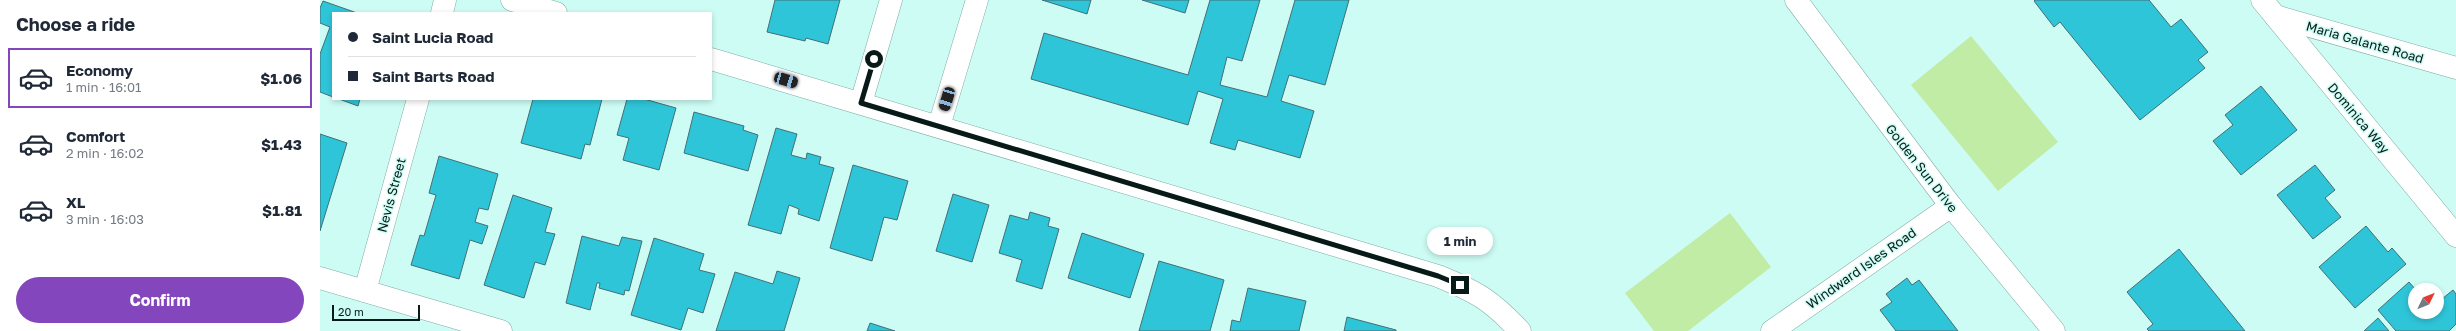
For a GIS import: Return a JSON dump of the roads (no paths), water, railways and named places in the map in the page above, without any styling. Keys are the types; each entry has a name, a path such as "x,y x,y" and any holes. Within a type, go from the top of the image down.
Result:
{"street":[{"path":"442,12 445,0"},
{"path":"512,0 553,12"},
{"path":"861,103 891,0"},
{"path":"939,126 977,0"},
{"name":"Golden Sun Drive","path":"1796,0 1951,206 2054,331"},
{"name":"Maria Galante Road","path":"2268,8 2456,68"},
{"name":"Dominica Way","path":"2268,8 2456,236"},
{"path":"712,58 1438,276 1470,289 1495,304 1520,331"},
{"name":"Nevis Street","path":"365,291 418,100"},
{"name":"Windward Isles Road","path":"1772,331 1951,206"},
{"path":"320,278 501,331"}]}
